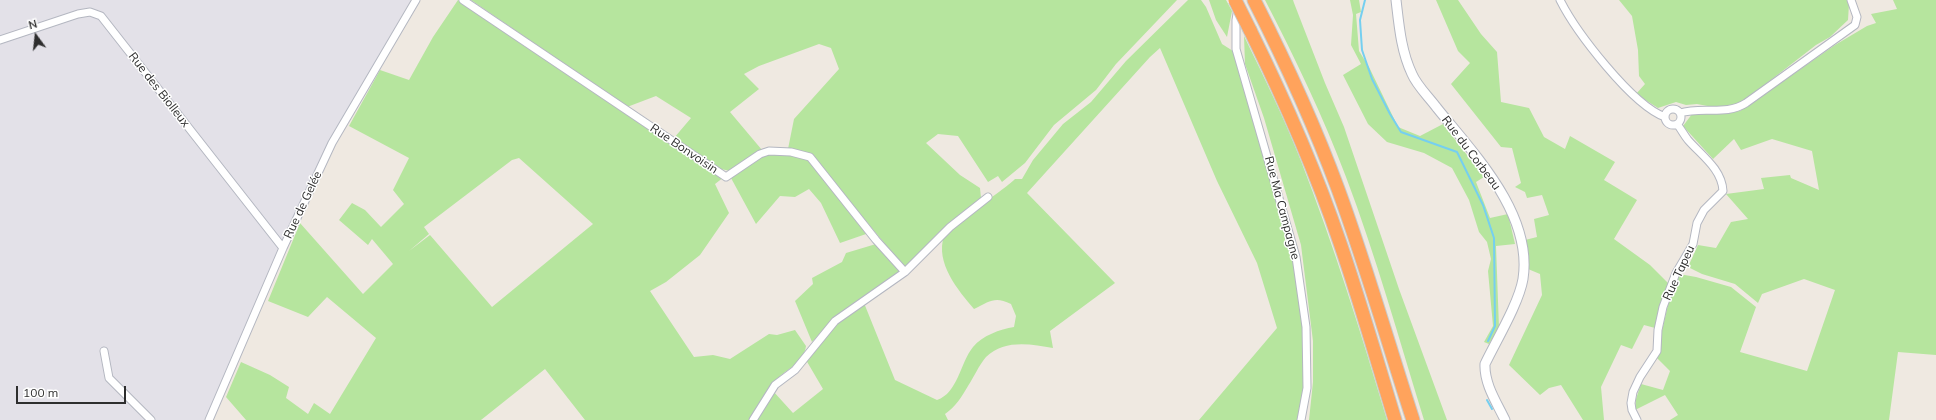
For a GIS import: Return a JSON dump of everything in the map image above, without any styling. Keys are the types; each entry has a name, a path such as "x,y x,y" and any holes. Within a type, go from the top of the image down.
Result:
{"highway":[{"path":"1235,0 1280,93 1322,192 1340,242 1395,420"},
{"path":"1254,0 1293,81 1338,187 1413,420"}],"street":[{"name":"Rue de Gelée","path":"209,420 283,248 332,143 416,0"},
{"name":"Rue Bonvoisin","path":"463,0 726,177 760,154 769,151 791,152 810,157 876,240 905,272"},
{"name":"Rue Ma Campagne","path":"1240,0 1236,20 1236,49 1296,257 1306,327 1307,388 1301,420"},
{"name":"Rue du Corbeau","path":"1396,0 1402,40 1412,75 1494,180 1517,223 1524,262 1523,279 1518,297 1485,364 1485,372 1489,387 1505,420"},
{"path":"1560,0 1571,19 1624,87 1653,112 1665,117 1667,122 1671,125 1677,124 1681,120 1680,113"},
{"path":"1665,117 1666,113 1672,110 1680,113 1690,110 1717,111 1737,108 1746,103 1856,25 1856,17 1851,0"},
{"name":"Rue des Biolleux","path":"0,40 78,14 90,12 101,16 283,248"},
{"name":"Rue Tapeu","path":"1638,420 1632,410 1631,403 1633,392 1640,377 1657,351 1658,330 1663,307 1676,273 1694,244 1697,222 1704,210 1723,191 1723,185 1715,171 1703,154 1687,140 1677,124"},
{"path":"753,420 775,385 795,370 810,349 835,321 905,272 950,227 988,197"},
{"path":"104,351 109,378 151,420"}],"shaded area":[{"path":"0,0 411,0 328,143 281,248 208,420 0,420"}],"green space":[{"path":"458,0 724,177 715,184 729,213 700,255 666,282 650,291 694,357 713,355 730,359 769,334 777,335 795,330 806,346 805,352 795,365 774,382 750,420 585,420 545,369 481,420 246,420 226,397 241,362 270,375 289,387 286,398 308,414 314,403 330,414 376,338 327,297 308,317 268,301 300,223 363,294 393,264 372,239 368,245 339,220 352,203 365,210 381,227 404,204 393,190 409,158 349,126 380,70 409,80 433,37","holes":["519,158 593,224 492,307 430,235 409,251 429,234 424,227 512,160"]},
{"path":"471,0 1177,0 1116,64 1096,90 1054,125 1025,163 1002,182 998,176 988,182 958,136 938,134 926,143 960,175 980,188 981,198 938,233 905,268 811,155 788,149 794,119 839,69 831,48 819,44 759,66 744,74 759,89 730,112 762,150 730,171 721,169 674,138 691,118 656,96 627,107"},
{"path":"1188,0 1201,0 1206,7 1222,44 1233,51 1290,239 1305,333 1303,394 1298,420 1199,420 1277,328 1257,263 1217,181 1160,48 1150,57 1027,193 1115,283 1050,331 1053,348 1018,344 1001,347 993,351 983,360 958,402 945,414 948,420 756,420 773,391 793,413 823,389 806,360 839,320 864,303 895,380 937,400 950,391 973,347 981,340 992,334 1003,329 1014,327 1016,316 1011,304 1001,300 992,300 974,309 961,293 945,266 942,246 944,236 947,231 1015,179 1022,179 1033,160 1063,124 1091,102 1126,61"},
{"path":"1209,0 1226,0 1232,11 1227,37 1216,20"},
{"path":"1265,0 1293,0 1325,83 1344,127 1399,289 1447,420 1424,420 1377,267 1346,177 1308,87"},
{"path":"1350,0 1359,0 1361,12 1356,14 1359,51 1369,67 1398,127 1420,136 1443,124 1484,177 1476,182 1490,218 1508,214 1515,244 1496,246 1499,328 1489,344 1484,342 1493,326 1488,271 1491,259 1487,242 1479,232 1469,200 1452,168 1424,153 1387,142 1368,124 1343,75 1361,64 1351,45 1353,15"},
{"path":"1436,0 1458,0 1481,34 1497,52 1501,102 1529,108 1544,137 1565,149 1570,136 1615,162 1604,180 1637,200 1614,239 1650,265 1669,284 1655,328 1644,325 1632,349 1621,345 1601,387 1604,420 1583,420 1561,385 1549,388 1540,395 1509,365 1542,295 1540,274 1528,269 1525,240 1537,237 1534,219 1549,215 1542,195 1527,198 1525,192 1515,187 1521,183 1512,148 1501,147 1451,84 1470,63 1458,51"},
{"path":"1619,0 1847,0 1849,4 1848,20 1830,37 1816,45 1740,104 1718,108 1697,104 1686,105 1676,102 1658,108 1636,94 1645,84 1639,76 1638,50 1632,16"},
{"path":"1893,0 1936,0 1936,355 1898,352 1889,420 1670,420 1678,415 1665,395 1635,410 1636,399 1641,384 1663,390 1670,371 1656,357 1669,300 1679,274 1696,277 1731,287 1756,307 1740,352 1807,371 1835,290 1804,279 1762,294 1758,303 1735,284 1702,274 1688,267 1698,245 1716,248 1731,222 1748,219 1726,194 1764,189 1761,178 1790,175 1791,178 1819,190 1812,151 1772,139 1741,150 1734,139 1713,159 1683,126 1692,114 1740,111 1835,45 1867,26 1876,23 1871,14 1897,9"},
{"path":"1244,36 1288,129 1325,225 1347,290 1387,420 1309,420 1313,382 1313,341 1301,245 1264,118 1245,64"},
{"path":"769,153 792,155 810,160 869,233 840,243 821,203 809,189 795,197 780,196 756,224 731,178 757,159"},
{"path":"876,244 902,270 837,315 812,342 795,301 813,284 812,278 842,262 846,253"}],"waterway":[{"path":"1365,0 1360,20 1362,50 1372,79 1390,114 1401,132 1457,152 1483,205 1494,238 1495,326 1488,341"},
{"path":"1487,400 1492,409"}]}
